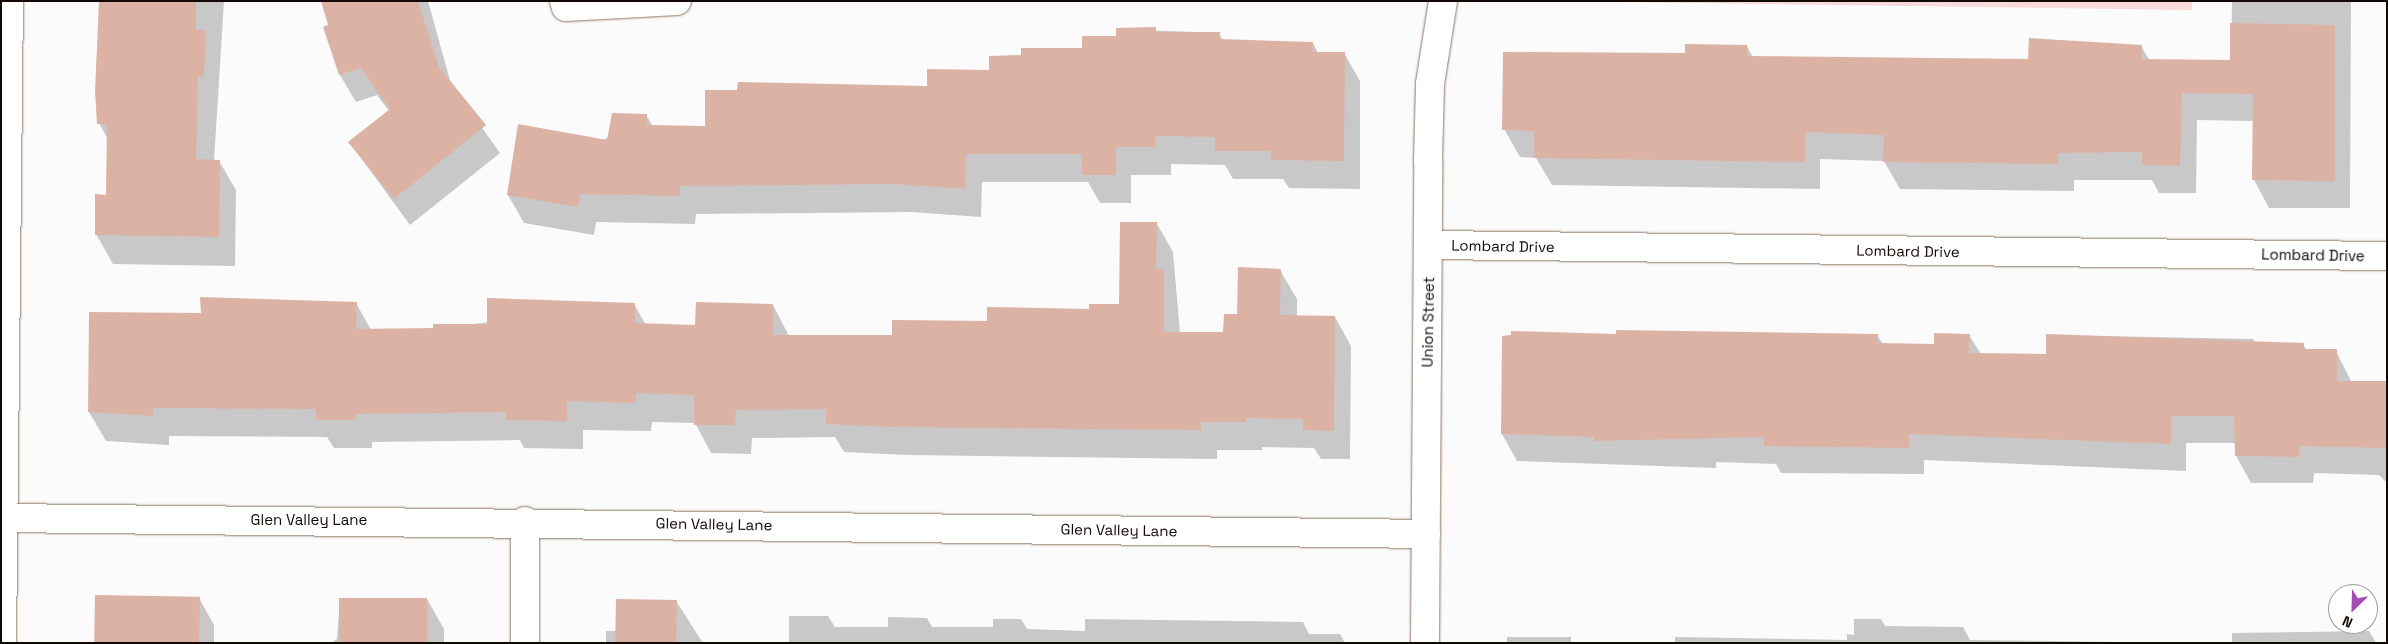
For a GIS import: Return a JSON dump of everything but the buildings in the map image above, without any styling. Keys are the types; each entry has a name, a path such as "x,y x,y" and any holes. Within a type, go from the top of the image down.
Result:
{"street":[{"path":"2,643 9,1"},
{"path":"564,1 566,7 676,1"},
{"name":"Union Street","path":"1425,643 1430,84 1443,1"},
{"name":"Lombard Drive","path":"1429,245 2387,256"},
{"name":"Glen Valley Lane","path":"2,518 525,522 1426,534"},
{"path":"525,522 525,643"}],"shaded area":[{"path":"1546,1 2192,1 2192,10"}]}
